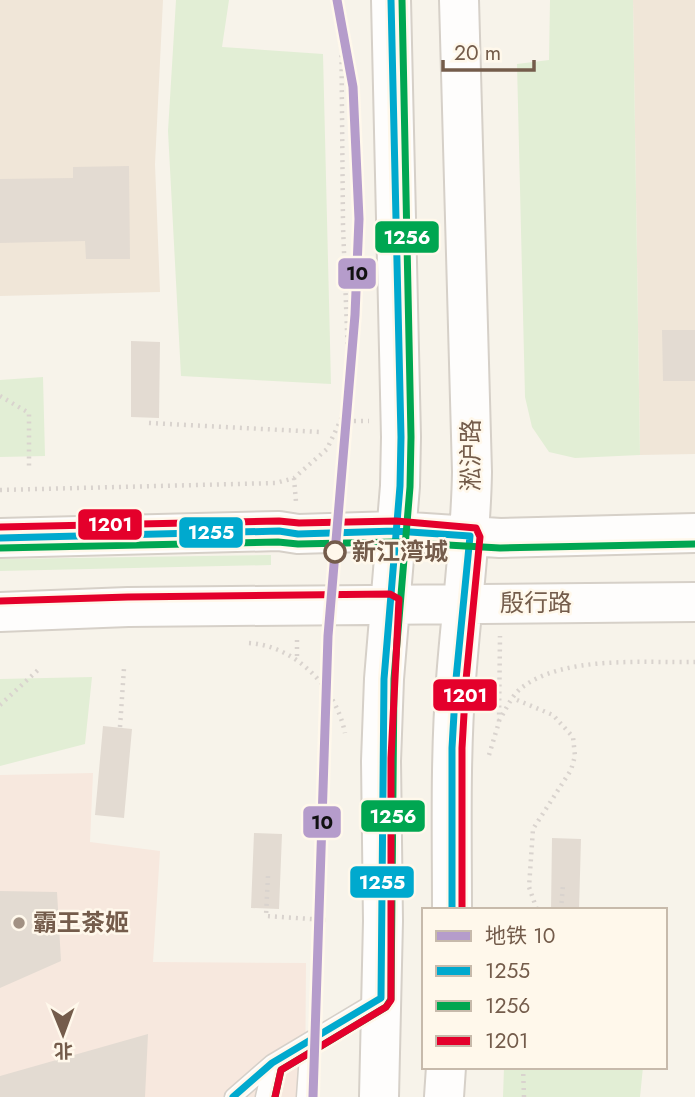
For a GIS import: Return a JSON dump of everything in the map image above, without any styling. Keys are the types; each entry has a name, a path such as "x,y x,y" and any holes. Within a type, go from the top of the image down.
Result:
{"main road":[{"path":"379,1097 384,679 400,486 401,437 391,0"},
{"name":"淞沪路","path":"452,908 452,748 470,536 472,428 459,0"},
{"path":"0,538 395,531 500,538 695,533"},
{"name":"殷行路","path":"0,612 141,607 695,602"},
{"path":"444,1097 446,1069"}],"lane":[{"path":"233,1097 272,1063 381,998"},
{"path":"305,1097 309,1041"},
{"path":"264,1097 272,1063"}],"path":[{"path":"0,489 276,483 295,478 327,449 345,411 349,382 341,0"},
{"path":"0,396 29,413 29,468"},
{"path":"149,423 320,432"},
{"path":"245,643 267,644 285,651 315,676 335,703 346,738"},
{"path":"499,722 517,691 540,676 580,665 695,662"},
{"path":"120,727 124,668"},
{"path":"0,705 38,670"},
{"path":"517,700 553,715 573,737 575,756 570,770 533,829 529,887 536,908"},
{"path":"268,876 266,916 326,920"},
{"path":"561,908 564,885"},
{"path":"523,1069 524,1097"}],"shaded area":[{"path":"0,0 163,0 155,164 160,292 0,296"},
{"path":"633,0 695,0 695,454 640,455"},
{"path":"93,773 90,842 160,851 153,962 306,963 305,1097 0,1097 0,775"}],"green space":[{"path":"176,0 229,0 222,47 323,54 331,384 181,376 168,131"},
{"path":"550,0 633,0 640,455 575,458 549,452 532,427 525,397 517,64 549,60"},
{"path":"43,377 45,456 0,457 0,380"},
{"path":"271,555 271,565 0,571 0,559"},
{"path":"92,677 85,744 0,766 0,679"},
{"path":"504,1069 643,1069 640,1097 503,1097"}],"building":[{"path":"129,166 130,259 86,259 85,241 0,243 0,179 73,178 73,167"},
{"path":"662,330 695,330 695,381 663,381"},
{"path":"131,341 160,342 159,418 131,417"},
{"path":"103,726 132,729 124,818 95,815"},
{"path":"254,833 282,834 279,909 251,908"},
{"path":"552,838 581,839 579,908 551,908"},
{"path":"0,891 57,892 61,961 0,988"},
{"path":"148,1034 145,1097 0,1097 0,1076"}],"metro line":[{"name":"10","path":"313,1097 328,636 355,315 359,219 353,87 337,0"}],"transit line":[{"name":"1255","path":"233,1097 272,1063 381,998 384,679 400,486 401,437 391,0"},
{"name":"1256","path":"275,1097 281,1070 386,1007 391,999 394,679 410,487 411,437 402,0"},
{"name":"1201","path":"0,527 396,521 476,528 480,537 462,748 462,908"},
{"name":"1255","path":"0,538 279,531 298,534 395,531 470,536 452,748 452,908"},
{"name":"1256","path":"0,548 278,542 395,542 500,548 695,544"},
{"name":"1201","path":"0,601 390,594 399,599 391,758 391,1000 386,1007 281,1070 275,1097"}],"place":[{"name":"新江湾城","path":"335,552"},
{"name":"霸王茶姬","path":"19,923"}]}
